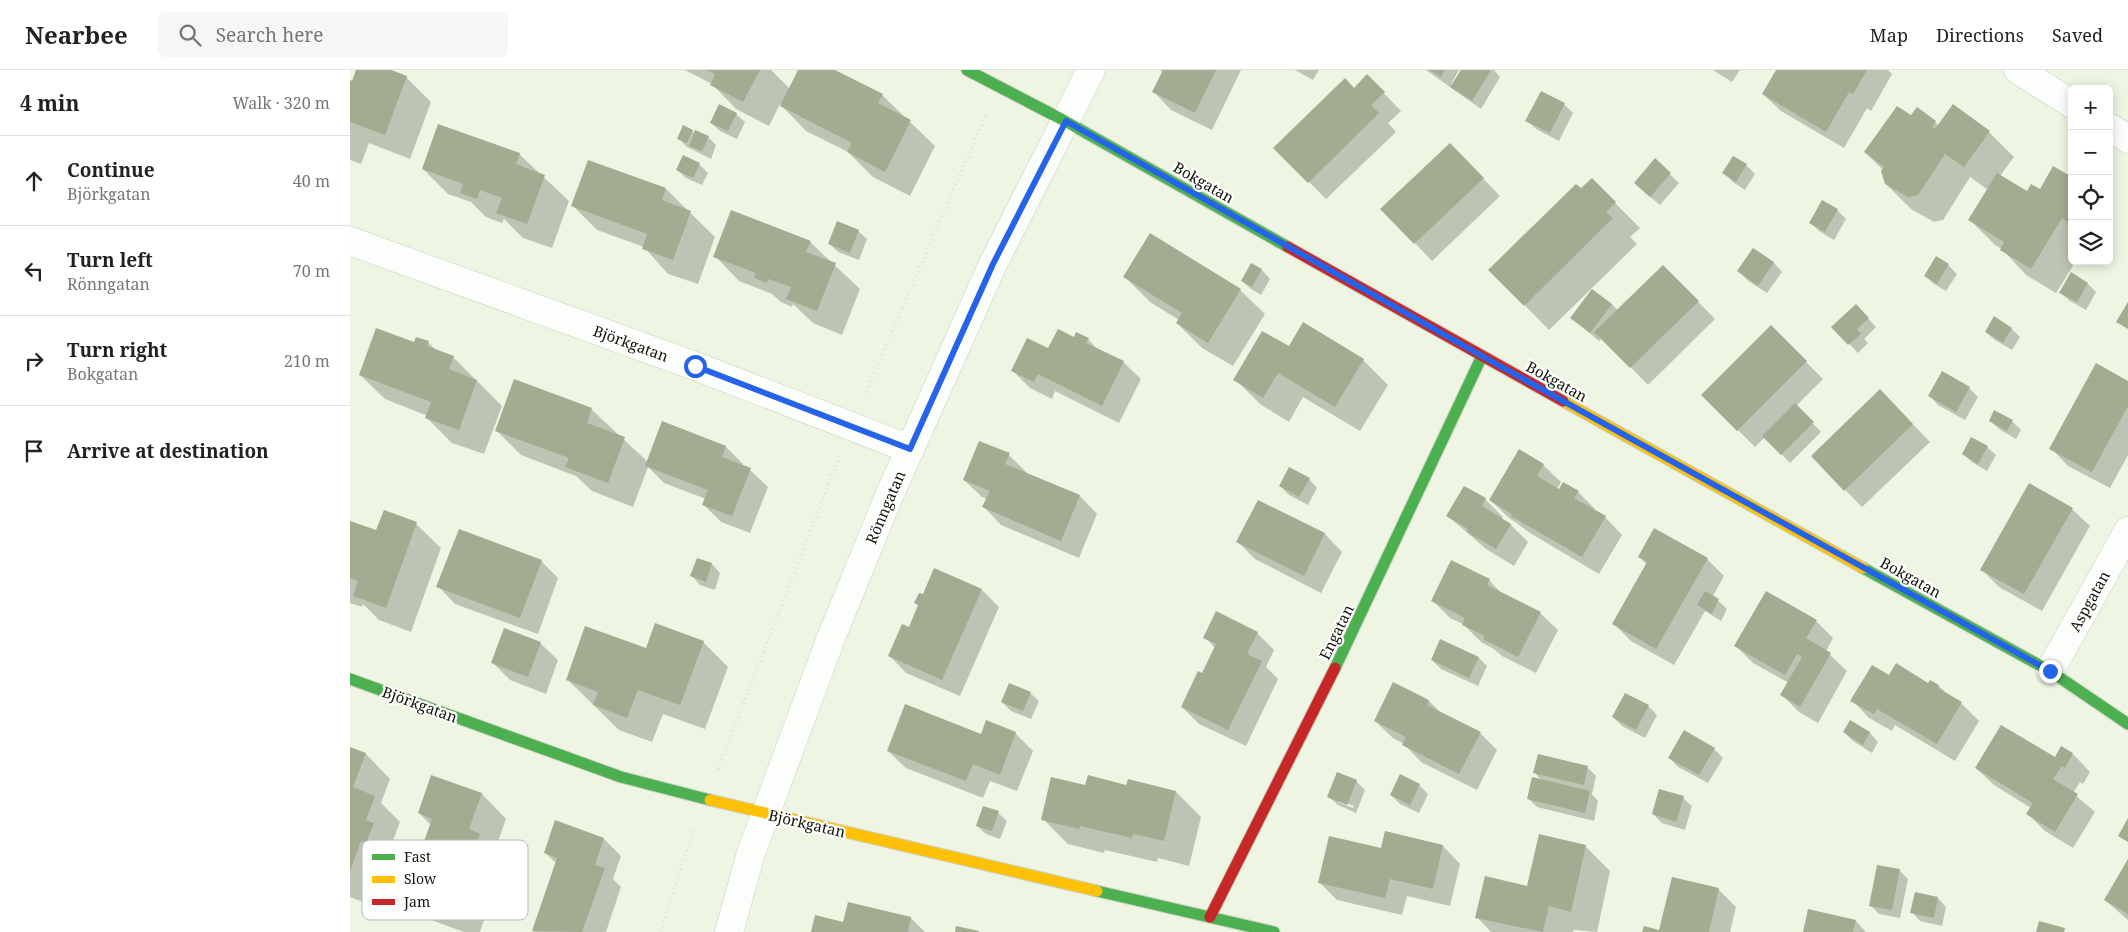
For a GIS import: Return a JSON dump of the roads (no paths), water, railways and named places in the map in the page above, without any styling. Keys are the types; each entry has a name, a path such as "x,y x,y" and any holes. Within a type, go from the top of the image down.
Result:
{"street":[{"name":"Bokgatan","path":"967,70 1066,121 1482,356 2050,671 2128,724"},
{"name":"Rönngatan","path":"728,932 751,854 831,638 910,449 993,264 1091,70"},
{"path":"2018,70 2068,101"},
{"path":"2113,130 2128,139"},
{"name":"Björkgatan","path":"350,241 695,366 910,449"},
{"name":"Engatan","path":"1210,917 1351,636 1482,356"},
{"name":"Aspgatan","path":"2050,671 2128,531"},
{"name":"Björkgatan","path":"350,679 621,777 766,814 1274,932"}]}
